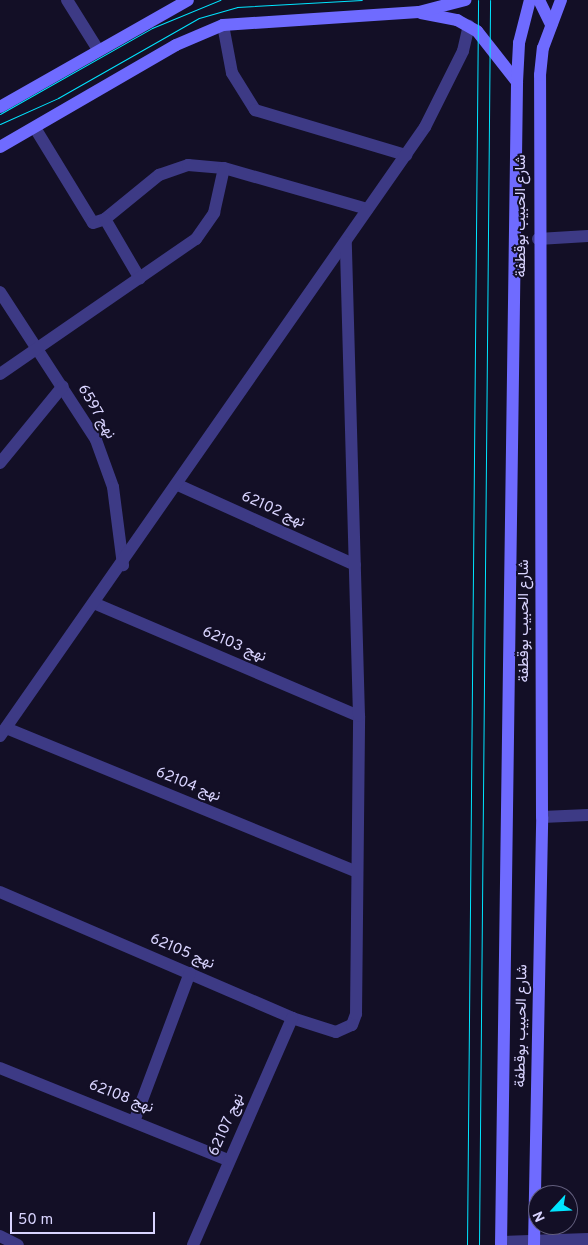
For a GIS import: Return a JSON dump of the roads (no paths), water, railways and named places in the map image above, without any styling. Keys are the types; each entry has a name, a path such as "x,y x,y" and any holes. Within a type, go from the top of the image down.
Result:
{"main road":[{"path":"0,107 97,48 188,0"},
{"path":"0,147 176,45 223,25 419,12 465,0"},
{"name":"شارع الحبيب بوقطفة","path":"501,1244 517,82 519,42 530,0"},
{"path":"539,0 551,25"},
{"name":"شارع الحبيب بوقطفة","path":"534,1242 542,817 538,239 540,75 551,25 561,0"},
{"path":"419,12 469,26 486,40 517,82"}],"street":[{"path":"67,0 97,48"},
{"path":"223,25 232,73 255,110 406,155"},
{"path":"3,732 96,604 406,155 446,88 469,26"},
{"path":"35,128 88,221 105,219 171,169 188,165 224,168 367,209"},
{"path":"0,374 140,279 206,229 224,168"},
{"path":"105,219 140,279"},
{"path":"538,239 588,236"},
{"path":"346,242 359,716 357,872"},
{"name":"نهج 6597","path":"0,292 63,386 96,440 113,487 123,565"},
{"path":"0,464 63,386"},
{"name":"نهج 62102","path":"178,485 355,565"},
{"name":"نهج 62103","path":"96,604 359,716"},
{"name":"نهج 62104","path":"3,732 357,872"},
{"path":"542,817 588,814"},
{"name":"نهج 62105","path":"0,892 292,1018 336,1032 352,1025 357,872"},
{"path":"135,1119 190,973"},
{"name":"نهج 62107","path":"193,1245 228,1160 292,1018"},
{"name":"نهج 62108","path":"0,1068 135,1119 228,1160"},
{"path":"0,1236 18,1245"},
{"path":"501,1244 588,1238"}],"tram line":[{"path":"0,114 152,28 220,0"},
{"path":"0,124 58,98 199,18 237,7 362,0"},
{"path":"467,1245 478,0"},
{"path":"479,1245 490,0"}]}
